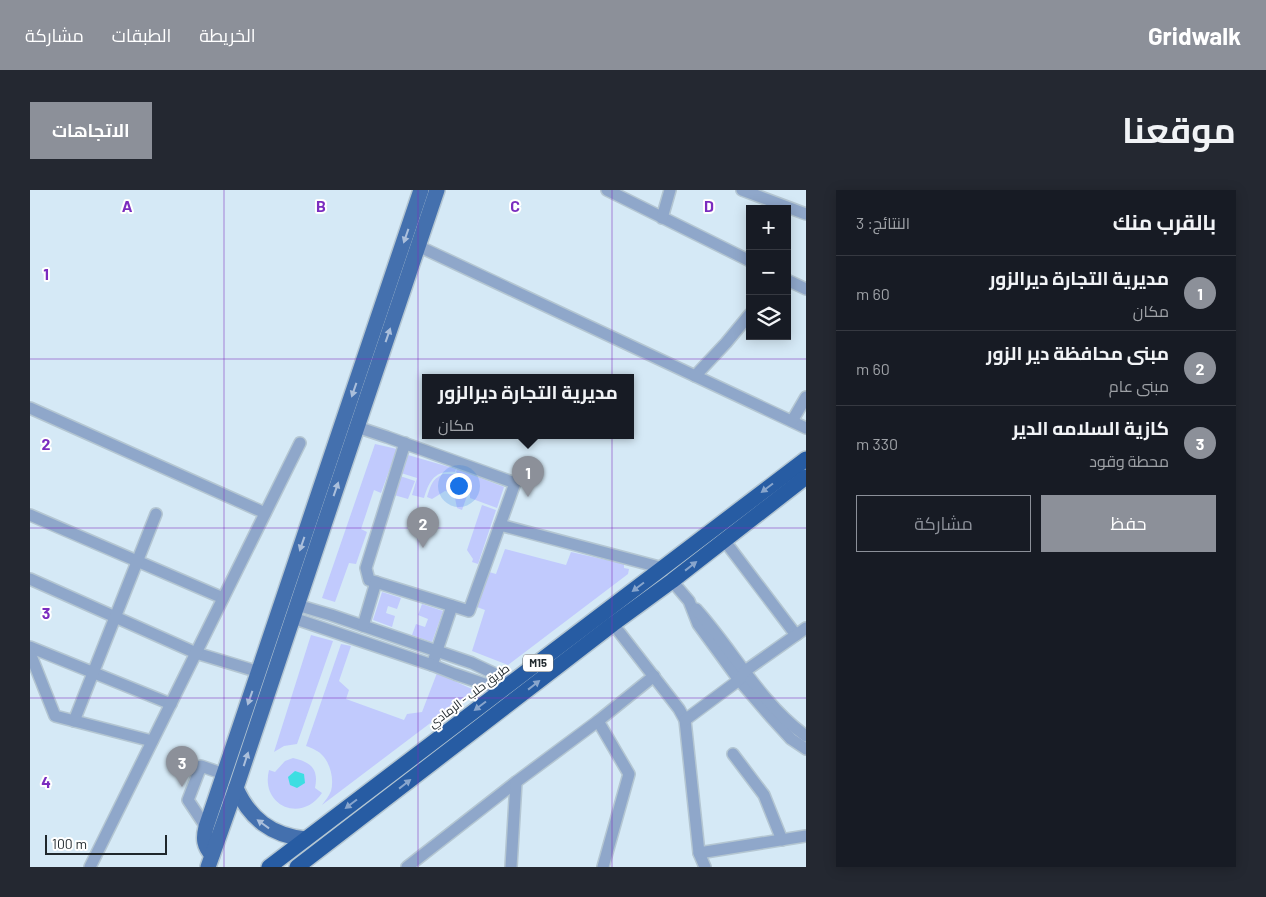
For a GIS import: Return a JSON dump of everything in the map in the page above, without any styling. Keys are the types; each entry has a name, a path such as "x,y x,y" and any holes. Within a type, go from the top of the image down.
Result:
{"highway":[{"name":"طريق حلب - الرمادي","path":"269,867 806,459"},
{"name":"M15","path":"301,865 806,477"}],"main road":[{"path":"210,861 438,190"},
{"path":"210,861 204,841 206,827 417,192"},
{"path":"236,788 247,808 263,824 283,835 305,839"}],"street":[{"path":"662,218 670,190"},
{"path":"742,190 806,214"},
{"path":"614,192 746,259"},
{"path":"418,246 806,428"},
{"path":"791,282 806,289"},
{"path":"695,376 746,319"},
{"path":"792,421 806,397"},
{"path":"30,408 265,513"},
{"path":"357,427 405,443 515,483 469,611 369,580 366,568 405,443"},
{"path":"90,867 300,443"},
{"path":"74,721 156,514"},
{"path":"30,515 223,598"},
{"path":"500,525 662,568"},
{"path":"724,540 796,635"},
{"path":"30,579 196,653 259,672"},
{"path":"672,581 688,601 698,624 742,675 774,708 806,736"},
{"path":"364,626 376,582"},
{"path":"432,665 452,606"},
{"path":"295,612 364,626 472,663 507,686"},
{"path":"295,612 455,674 507,686"},
{"path":"613,624 679,709 684,720 700,853 705,867"},
{"path":"684,720 806,628"},
{"path":"30,646 171,704"},
{"path":"30,652 55,716 152,741"},
{"path":"742,675 780,727 806,748"},
{"path":"407,867 654,676"},
{"path":"598,721 629,774 603,867"},
{"path":"733,754 764,796 782,840"},
{"path":"206,827 188,800 201,766 224,774"},
{"path":"511,867 516,782"},
{"path":"700,853 806,836"}],"shaded area":[{"path":"375,444 397,449 381,493 374,490 361,529 367,532 356,564 349,563 335,602 322,598"},
{"path":"408,455 456,469 455,472 442,473 433,478 424,498 412,495 417,478 401,473"},
{"path":"457,469 504,487 497,508 470,498 468,486 465,480 456,472"},
{"path":"443,474 454,474 463,481 467,496 462,510 457,508 454,493 445,491 432,499 427,497 434,481"},
{"path":"400,476 415,481 408,499 394,495"},
{"path":"482,505 496,510 478,564 472,562 473,559 467,550"},
{"path":"505,549 566,565 571,552 624,564 624,568 629,569 628,574 508,665 472,651 485,610 477,607 489,572 496,574"},
{"path":"382,592 401,598 397,609 388,606 386,613 395,616 392,627 373,620"},
{"path":"422,604 443,611 432,642 412,635 416,624 425,627 428,619 418,615"},
{"path":"311,635 333,641 297,744 284,746 274,752"},
{"path":"341,644 351,646 339,681 349,690 346,699 404,720 407,714 422,712 437,673 474,690 322,805 331,791 331,773 326,760 321,754 306,746"},
{"path":"293,758 305,762 312,767 316,776 315,788 322,793 313,802 304,807 294,809 276,801 271,793 268,782 269,770 275,772 285,761"},
{"path":"295,771 304,774 305,783 297,788 290,785 288,777"}],"place":[{"name":"مديرية التجارة ديرالزور","path":"528,497"},
{"name":"مبنى محافظة دير الزور","path":"423,548"},
{"name":"كازية السلامه الدير","path":"182,787"}]}
